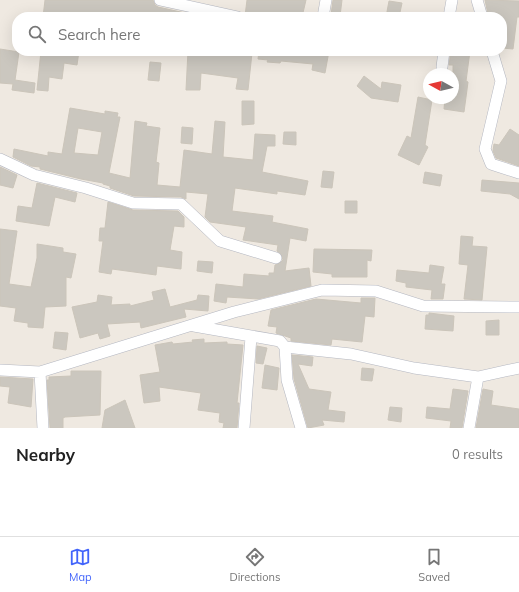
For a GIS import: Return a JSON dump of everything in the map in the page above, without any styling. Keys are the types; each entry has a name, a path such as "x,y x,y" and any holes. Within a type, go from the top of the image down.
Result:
{"street":[{"path":"160,0 215,12"},
{"path":"324,12 326,0"},
{"path":"450,12 452,0"},
{"path":"477,0 481,12"},
{"path":"442,67 443,56"},
{"path":"494,56 501,81 485,149 491,164 519,173"},
{"path":"0,160 34,175 86,188 133,203 181,204 220,241 276,258"},
{"path":"0,370 40,372 234,312 322,290 376,290 423,306 519,307"},
{"path":"191,325 280,341 285,347 287,380 302,428"},
{"path":"244,428 252,337"},
{"path":"285,347 351,354 414,368 478,377 519,368"},
{"path":"40,372 43,428"},
{"path":"469,428 478,377"}],"building":[{"path":"45,0 153,0 155,5 158,7 180,12 44,12"},
{"path":"247,0 306,0 303,12 246,12"},
{"path":"333,0 342,0 340,12 331,12"},
{"path":"485,0 519,1 519,17 517,17 513,49 507,48 507,12 488,12"},
{"path":"389,1 402,3 400,12 387,12"},
{"path":"0,49 12,51 12,56 18,56 15,80 35,83 34,93 12,90 13,84 0,83"},
{"path":"40,56 78,56 77,65 64,63 62,79 49,77 48,91 37,90"},
{"path":"188,56 252,56 248,90 236,89 238,78 201,73 200,90 186,90"},
{"path":"258,56 328,56 325,73 312,70 313,64 281,61 280,63 267,62 268,60 258,59"},
{"path":"450,56 469,56 464,112 444,109 444,104 459,104 459,68 453,68 453,65 449,65"},
{"path":"150,62 161,63 159,81 148,80"},
{"path":"364,76 381,89 382,82 401,85 398,102 371,98 357,86"},
{"path":"418,97 423,98 423,104 431,104 425,145 428,147 419,165 398,155 407,136 411,138"},
{"path":"242,101 254,101 254,124 242,125"},
{"path":"70,108 105,114 105,111 118,113 117,117 120,117 109,173 130,178 135,121 147,123 146,126 160,128 156,162 159,163 157,185 180,187 184,150 212,154 215,121 225,122 223,157 253,160 255,134 275,135 275,146 267,146 262,172 308,181 305,195 277,191 277,194 235,188 232,211 273,216 272,222 308,229 306,241 290,238 285,271 309,268 311,286 258,299 227,297 226,303 214,301 216,284 243,287 244,274 269,276 269,273 274,273 275,265 283,260 281,254 277,251 278,245 243,240 246,227 210,222 205,217 208,194 186,192 186,199 181,197 134,196 110,188 110,186 103,183 40,169 40,167 31,166 13,157 14,149 48,156 48,152 62,154","holes":["78,128 102,132 98,155 74,153"]},
{"path":"182,127 193,128 192,144 181,143"},
{"path":"510,129 519,135 519,166 496,158 493,151 494,144 499,145"},
{"path":"284,132 296,132 296,145 283,144"},
{"path":"0,167 17,175 13,188 0,185"},
{"path":"323,171 334,172 332,188 321,187"},
{"path":"425,172 442,175 440,186 423,183"},
{"path":"482,180 519,183 519,199 510,194 481,191"},
{"path":"37,183 77,193 75,202 55,197 49,226 16,221 18,206 32,208"},
{"path":"345,201 357,201 357,213 345,213"},
{"path":"108,202 133,210 178,211 184,217 184,227 174,226 170,250 182,252 181,269 157,266 156,275 112,269 111,274 99,272 103,241 99,241 100,228 105,228"},
{"path":"0,229 17,231 9,284 31,287 37,258 37,244 63,248 63,252 76,254 71,278 66,277 66,306 45,307 43,328 28,327 28,323 14,321 16,308 0,306"},
{"path":"461,236 473,237 472,246 487,247 482,300 464,299 468,265 459,264"},
{"path":"314,249 372,250 371,261 367,260 367,277 332,277 332,274 313,272"},
{"path":"198,261 213,262 212,273 197,271"},
{"path":"430,265 444,267 441,284 445,284 443,299 431,299 432,290 406,287 406,283 396,281 397,270 429,273"},
{"path":"165,289 170,307 197,300 198,295 209,296 208,311 184,309 186,317 141,328 140,322 107,324 110,336 100,339 98,333 80,338 72,307 97,302 98,295 112,297 111,305 130,304 130,306 154,300 152,292"},
{"path":"361,298 375,298 374,317 365,316 362,342 332,339 331,345 291,341 291,338 276,333 277,327 268,326 271,310 316,299 361,303"},
{"path":"429,313 454,316 453,331 425,329 426,315 429,315"},
{"path":"499,320 499,335 486,335 486,321"},
{"path":"55,332 68,333 66,350 53,348"},
{"path":"204,339 204,343 227,342 227,344 243,345 237,403 239,403 237,428 223,428 224,423 219,422 220,413 198,410 201,393 159,387 160,401 144,403 140,375 160,372 155,345 172,342 173,344 193,342 192,340"},
{"path":"257,346 267,348 263,364 256,363"},
{"path":"292,355 313,357 312,366 298,364 309,389 331,392 328,410 345,412 344,422 322,420 324,425 308,428 294,379"},
{"path":"265,365 279,368 277,390 262,388"},
{"path":"362,368 374,369 372,381 361,380"},
{"path":"71,371 101,371 100,415 65,417 63,418 63,428 50,428 47,380 49,380 49,377 71,376"},
{"path":"0,377 33,379 31,407 8,403 10,387 0,386"},
{"path":"453,389 468,391 462,428 450,428 451,421 426,418 427,407 450,409"},
{"path":"483,389 493,391 491,405 519,409 519,428 476,428"},
{"path":"125,400 135,428 102,428 105,410"},
{"path":"390,407 402,408 401,422 388,420"}]}
